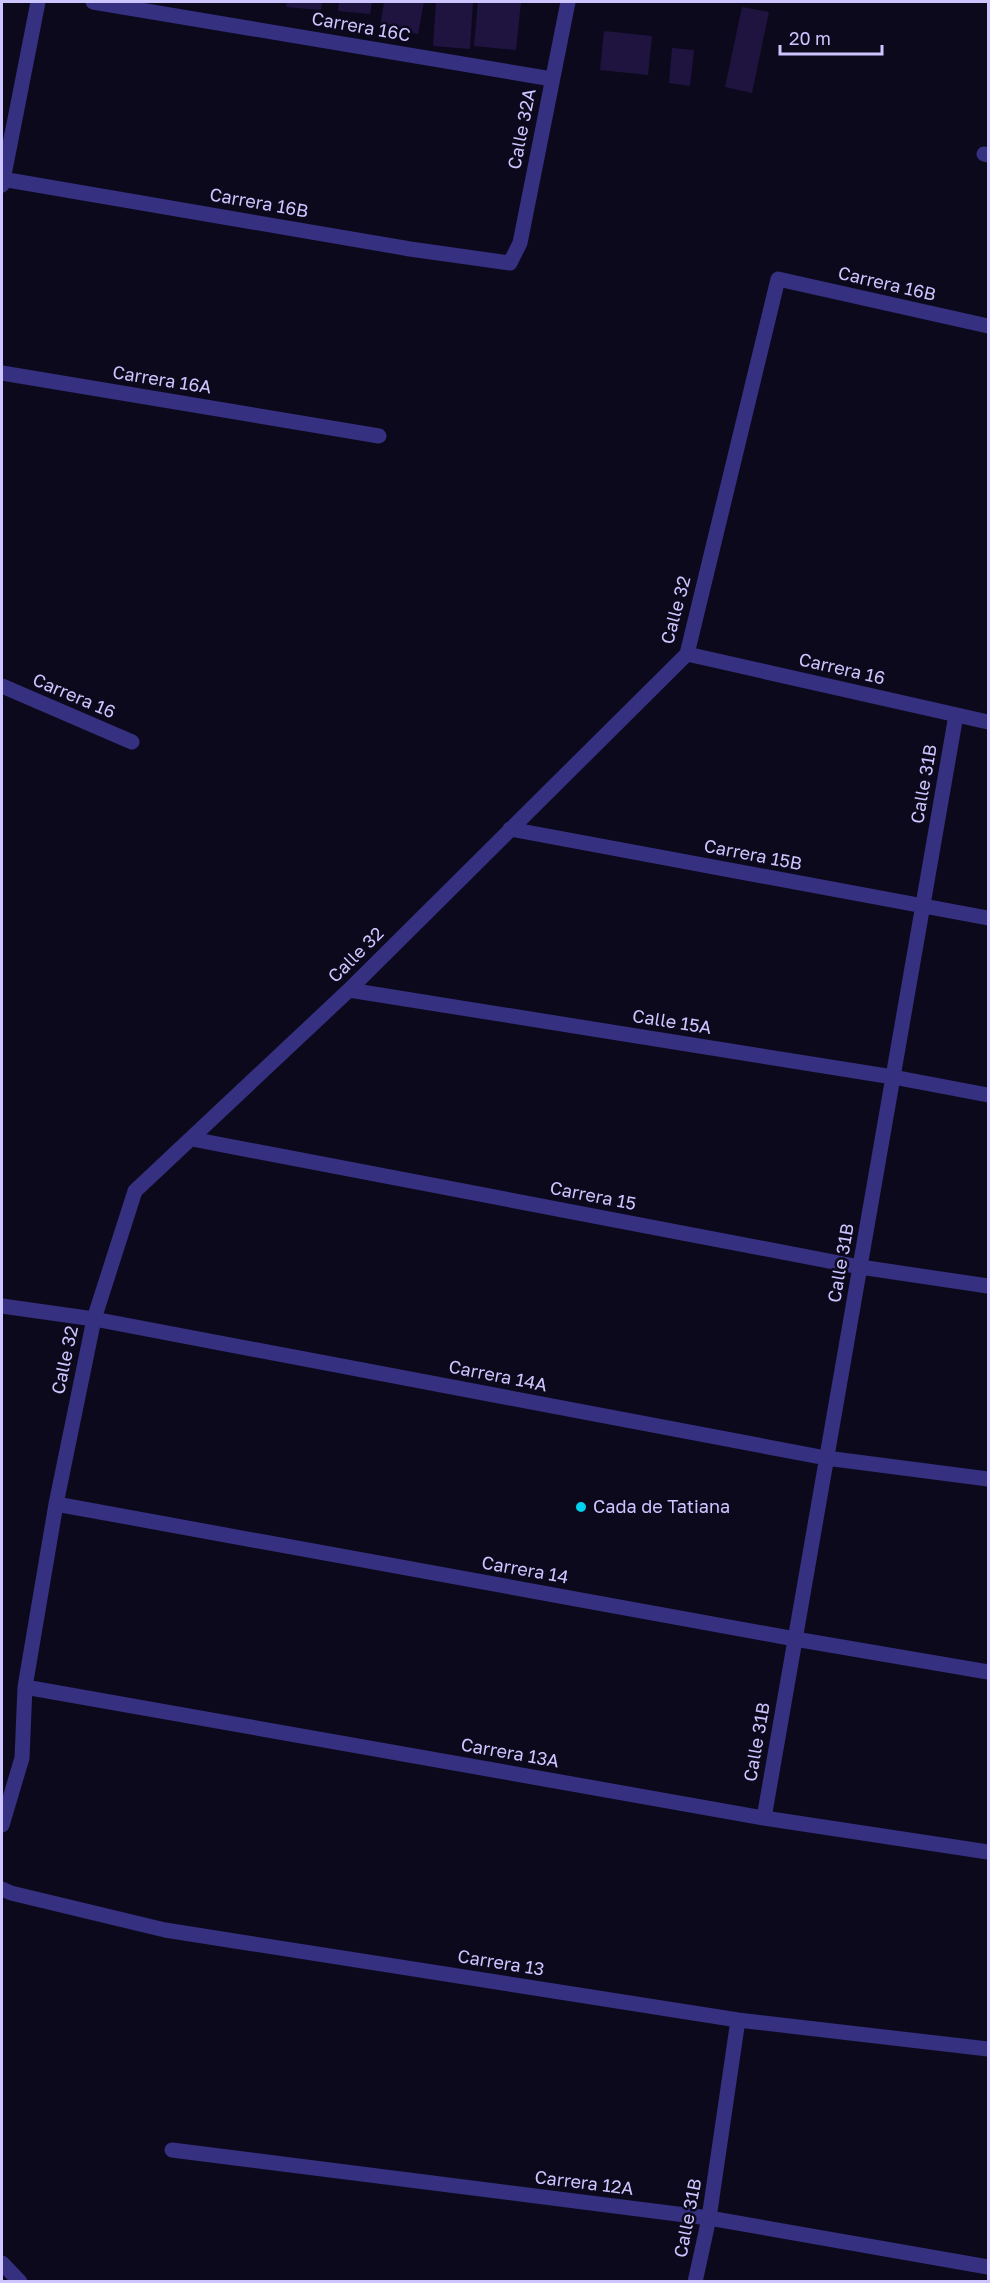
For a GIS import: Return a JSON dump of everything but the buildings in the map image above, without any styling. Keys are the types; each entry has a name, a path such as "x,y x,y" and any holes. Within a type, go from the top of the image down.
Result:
{"street":[{"path":"2,181 38,2"},
{"name":"Carrera 16C","path":"93,2 552,79"},
{"name":"Calle 32A","path":"510,263 520,243 568,2"},
{"name":"Carrera 16B","path":"2,181 410,249 510,263"},
{"name":"Carrera 16B","path":"778,279 988,326"},
{"name":"Calle 32","path":"2,1825 22,1758 25,1687 56,1504 93,1319 135,1191 349,990 687,654 778,279"},
{"name":"Carrera 16A","path":"2,373 379,436"},
{"name":"Carrera 16","path":"687,654 988,722"},
{"name":"Carrera 16","path":"2,686 132,742"},
{"name":"Calle 31B","path":"764,1818 956,715"},
{"name":"Carrera 15B","path":"510,829 988,918"},
{"name":"Calle 15A","path":"349,990 893,1077 988,1095"},
{"name":"Carrera 15","path":"192,1139 860,1267 988,1286"},
{"name":"Carrera 14A","path":"2,1306 93,1319 826,1458 988,1479"},
{"name":"Carrera 14","path":"56,1504 988,1672"},
{"name":"Carrera 13A","path":"25,1687 764,1818 988,1852"},
{"name":"Carrera 13","path":"6,1891 165,1930 738,2020 988,2049"},
{"name":"Calle 31B","path":"695,2282 709,2218 738,2020"},
{"name":"Carrera 12A","path":"172,2150 709,2218 988,2267"},
{"path":"2,2263 20,2282"}],"place":[{"name":"Cada de Tatiana","path":"581,1507"}]}
